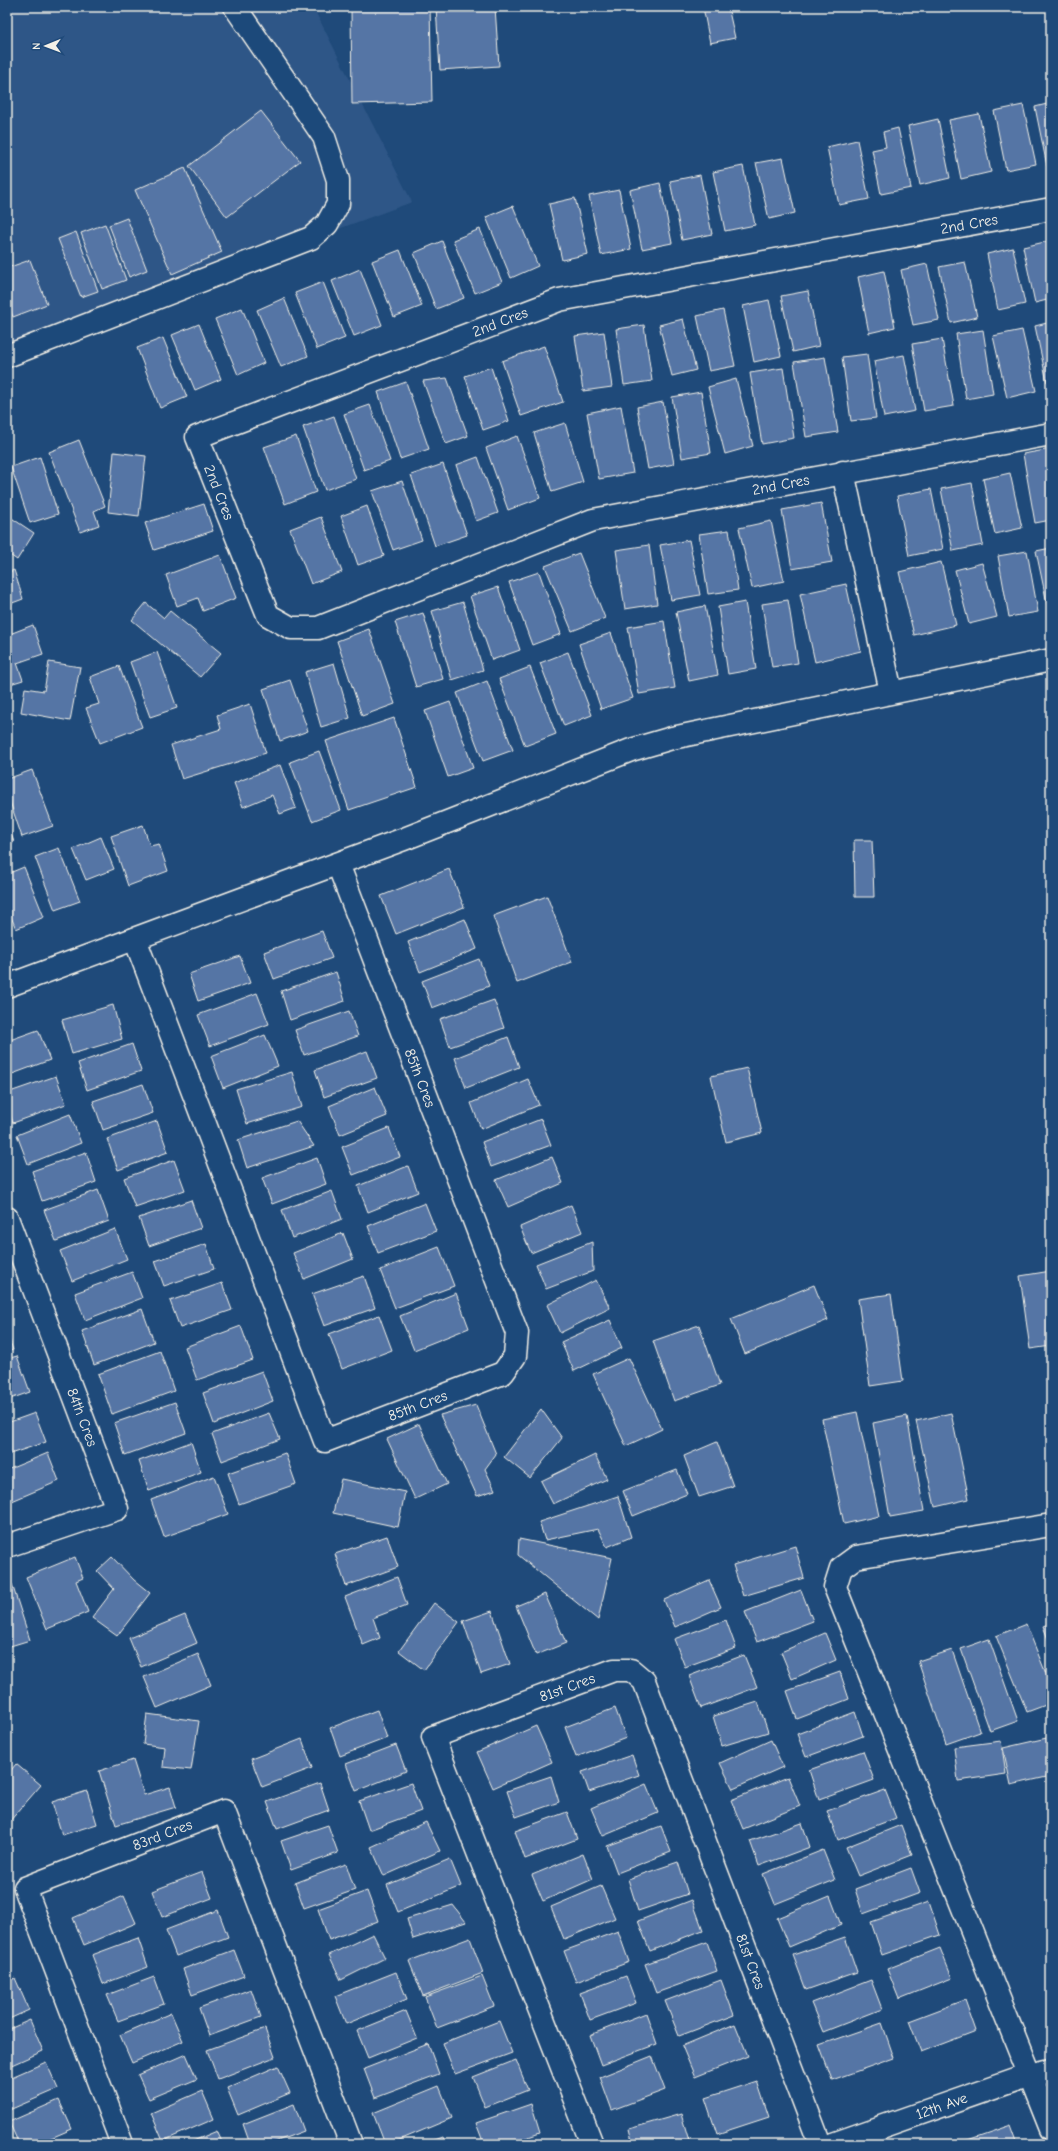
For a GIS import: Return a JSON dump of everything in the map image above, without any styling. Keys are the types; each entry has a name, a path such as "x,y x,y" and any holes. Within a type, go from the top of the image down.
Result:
{"street":[{"path":"7,356 311,238 327,224 338,204 338,180 324,137 234,7"},
{"name":"2nd Cres","path":"1051,209 559,300 197,437 268,615 290,628 318,628 593,520 1051,434"},
{"path":"843,472 891,692"},
{"path":"7,986 338,864 630,750 672,738 1051,660"},
{"name":"85th Cres","path":"135,939 325,1441 504,1373 515,1356 517,1333 338,864"},
{"name":"84th Cres","path":"7,1218 117,1509 7,1546"},
{"path":"1051,1525 856,1558 841,1568 835,1587 1051,2129"},
{"name":"81st Cres","path":"592,2144 433,1737 614,1670 631,1670 644,1681 820,2144"},
{"name":"83rd Cres","path":"122,2144 24,1888 224,1811 351,2144"},
{"name":"12th Ave","path":"833,2144 1030,2075 1051,2070"}],"shaded area":[{"path":"7,7 313,7 412,202 7,350"}],"building":[{"path":"351,7 430,7 432,102 352,104"},
{"path":"436,7 495,7 499,66 440,70"},
{"path":"612,7 629,7 612,10"},
{"path":"703,7 728,7 735,38 710,43"},
{"path":"1051,103 1051,165 1047,166 1035,107"},
{"path":"1023,105 1036,164 1006,170 994,111"},
{"path":"261,111 300,161 227,217 189,166"},
{"path":"979,114 991,172 961,179 949,120"},
{"path":"938,119 950,178 920,185 908,126"},
{"path":"898,128 911,188 881,194 872,150 886,147 883,132"},
{"path":"857,140 869,199 839,205 827,147"},
{"path":"783,158 795,213 769,219 756,163"},
{"path":"743,166 755,225 725,231 713,172"},
{"path":"185,168 222,252 172,274 135,190"},
{"path":"700,175 712,234 682,240 670,181"},
{"path":"660,183 672,243 642,249 630,190"},
{"path":"619,190 631,249 601,255 589,196"},
{"path":"575,198 588,254 562,260 549,204"},
{"path":"513,206 538,266 511,278 486,217"},
{"path":"127,218 147,270 129,277 109,225"},
{"path":"105,224 126,280 102,289 81,233"},
{"path":"480,229 502,282 475,293 453,240"},
{"path":"76,232 98,291 81,297 58,239"},
{"path":"442,241 464,298 436,309 414,253"},
{"path":"1049,241 1051,251 1051,299 1035,303 1023,247"},
{"path":"1013,248 1025,304 998,310 987,254"},
{"path":"400,250 422,306 394,317 372,261"},
{"path":"30,260 47,304 13,317 7,301 7,268"},
{"path":"965,262 977,317 951,323 939,267"},
{"path":"927,264 939,320 913,325 901,270"},
{"path":"360,269 382,325 354,336 332,281"},
{"path":"884,271 895,327 869,333 858,277"},
{"path":"323,282 345,338 317,349 295,293"},
{"path":"808,291 819,346 793,352 781,296"},
{"path":"284,298 308,356 281,367 257,310"},
{"path":"769,300 781,356 754,362 743,306"},
{"path":"242,308 264,363 238,375 215,319"},
{"path":"723,310 735,366 709,371 697,316"},
{"path":"683,319 696,370 672,376 659,325"},
{"path":"1051,322 1051,381 1047,382 1035,326"},
{"path":"199,324 221,379 195,390 172,335"},
{"path":"644,325 652,381 624,385 616,329"},
{"path":"983,330 993,394 966,399 956,334"},
{"path":"1022,330 1036,391 1007,398 993,336"},
{"path":"604,332 612,387 583,391 575,336"},
{"path":"163,338 187,397 160,408 137,348"},
{"path":"942,339 954,406 924,411 912,344"},
{"path":"544,346 563,402 521,416 502,361"},
{"path":"867,354 876,418 851,421 842,357"},
{"path":"904,355 915,411 884,417 874,361"},
{"path":"825,357 838,432 806,437 794,362"},
{"path":"491,367 509,421 483,430 465,376"},
{"path":"783,368 794,438 762,444 750,373"},
{"path":"447,378 468,436 446,444 423,381"},
{"path":"736,379 753,446 725,454 708,387"},
{"path":"406,382 429,449 400,459 378,392"},
{"path":"701,392 711,453 682,458 672,397"},
{"path":"663,402 674,464 648,469 637,407"},
{"path":"370,405 390,461 364,470 344,414"},
{"path":"621,406 633,473 599,479 587,413"},
{"path":"334,416 356,479 325,490 303,427"},
{"path":"565,423 583,482 552,492 534,433"},
{"path":"296,436 316,492 285,504 264,447"},
{"path":"517,436 540,498 508,510 486,448"},
{"path":"79,440 105,506 94,511 99,525 80,532 49,452"},
{"path":"1051,449 1051,520 1035,523 1023,454"},
{"path":"114,452 146,456 139,516 108,512"},
{"path":"40,457 58,514 30,523 11,467"},
{"path":"478,457 498,513 476,521 456,465"},
{"path":"443,464 467,535 435,546 411,475"},
{"path":"1010,473 1022,528 995,534 983,479"},
{"path":"402,481 422,540 393,550 372,491"},
{"path":"972,483 983,545 953,551 941,489"},
{"path":"931,489 943,549 909,556 897,496"},
{"path":"821,503 832,562 792,569 782,510"},
{"path":"204,504 213,531 154,550 145,523"},
{"path":"367,506 384,556 358,565 341,516"},
{"path":"7,515 34,533 17,560 7,553"},
{"path":"321,517 342,572 311,584 290,529"},
{"path":"771,521 784,581 752,588 739,528"},
{"path":"729,530 738,590 708,594 699,534"},
{"path":"689,540 700,595 671,600 660,545"},
{"path":"649,545 657,604 625,609 616,550"},
{"path":"1051,548 1051,607 1048,608 1036,551"},
{"path":"1027,551 1038,612 1009,617 998,556"},
{"path":"579,553 605,618 572,631 545,566"},
{"path":"220,555 236,598 203,611 198,598 177,606 166,575"},
{"path":"941,562 956,625 914,635 899,572"},
{"path":"982,563 997,617 969,624 955,570"},
{"path":"14,570 23,599 7,605 7,573"},
{"path":"539,572 561,634 532,645 509,582"},
{"path":"846,584 861,651 815,662 800,594"},
{"path":"498,587 520,650 492,660 470,596"},
{"path":"788,600 798,663 772,667 762,604"},
{"path":"463,602 483,670 452,680 432,611"},
{"path":"745,602 756,669 728,674 718,607"},
{"path":"146,603 164,618 170,611 221,653 200,677 132,620"},
{"path":"705,606 718,675 689,681 676,612"},
{"path":"423,613 443,679 416,687 395,622"},
{"path":"664,621 675,688 639,694 628,627"},
{"path":"33,625 43,654 17,663 23,680 7,685 7,635"},
{"path":"369,629 395,704 362,716 337,641"},
{"path":"611,633 633,698 601,709 579,644"},
{"path":"157,652 177,708 150,717 130,662"},
{"path":"568,652 592,715 564,726 540,663"},
{"path":"49,662 80,667 70,721 21,712 25,688 44,691"},
{"path":"334,663 350,718 321,727 305,672"},
{"path":"119,666 142,727 100,743 86,708 99,704 90,677"},
{"path":"530,667 556,734 525,746 499,679"},
{"path":"290,680 308,731 280,741 263,689"},
{"path":"487,681 513,750 483,761 457,693"},
{"path":"450,702 473,768 448,777 425,711"},
{"path":"250,704 266,753 182,779 171,745 221,729 217,715"},
{"path":"394,718 417,787 349,810 326,741"},
{"path":"319,751 341,810 312,821 290,762"},
{"path":"280,765 296,808 280,814 272,795 243,807 234,783"},
{"path":"32,770 53,826 22,837 7,793 7,779"},
{"path":"7,823 14,842 7,845"},
{"path":"143,825 150,846 159,844 168,871 128,886 111,836"},
{"path":"101,837 114,869 86,880 73,849"},
{"path":"854,840 872,840 874,897 855,897"},
{"path":"59,848 80,901 55,910 35,857"},
{"path":"24,867 44,917 16,929 7,907 7,874"},
{"path":"449,869 464,907 396,934 381,896"},
{"path":"547,896 572,962 517,983 493,916"},
{"path":"465,919 477,949 420,972 408,942"},
{"path":"322,931 332,958 274,979 264,952"},
{"path":"240,956 250,983 198,1001 189,974"},
{"path":"479,959 489,986 432,1008 422,981"},
{"path":"336,972 345,1001 290,1020 281,991"},
{"path":"257,993 269,1024 210,1046 198,1015"},
{"path":"494,1000 504,1028 450,1047 440,1019"},
{"path":"113,1005 122,1039 72,1054 62,1020"},
{"path":"349,1011 358,1036 304,1055 295,1030"},
{"path":"38,1030 50,1060 7,1076 7,1041"},
{"path":"265,1035 278,1066 223,1088 211,1056"},
{"path":"508,1037 519,1067 466,1088 455,1058"},
{"path":"132,1044 141,1071 87,1090 78,1063"},
{"path":"367,1051 377,1078 324,1097 315,1070"},
{"path":"747,1068 762,1133 726,1142 711,1076"},
{"path":"292,1072 302,1107 247,1124 236,1089"},
{"path":"56,1076 66,1104 13,1123 7,1105 7,1093"},
{"path":"528,1079 539,1105 481,1129 471,1103"},
{"path":"143,1084 153,1113 103,1130 93,1101"},
{"path":"375,1087 387,1116 340,1135 329,1106"},
{"path":"70,1114 81,1143 28,1164 17,1135"},
{"path":"541,1119 551,1145 491,1167 482,1142"},
{"path":"157,1121 168,1152 118,1170 107,1139"},
{"path":"297,1121 314,1146 247,1168 238,1140"},
{"path":"389,1128 400,1157 353,1175 342,1147"},
{"path":"86,1152 96,1182 42,1201 32,1171"},
{"path":"552,1157 563,1183 508,1207 496,1180"},
{"path":"317,1158 326,1184 272,1204 262,1178"},
{"path":"174,1160 185,1190 135,1207 124,1178"},
{"path":"408,1166 418,1192 368,1212 358,1186"},
{"path":"98,1190 109,1221 56,1241 44,1210"},
{"path":"332,1191 342,1219 292,1238 282,1210"},
{"path":"191,1200 201,1228 149,1246 139,1218"},
{"path":"425,1203 436,1231 378,1253 368,1226"},
{"path":"571,1205 582,1232 531,1253 520,1227"},
{"path":"115,1229 127,1259 72,1281 60,1251"},
{"path":"343,1233 353,1259 304,1279 293,1253"},
{"path":"592,1242 593,1271 546,1289 536,1264"},
{"path":"206,1244 214,1269 164,1286 155,1261"},
{"path":"439,1247 454,1286 395,1308 380,1270"},
{"path":"1051,1271 1051,1346 1030,1349 1020,1276"},
{"path":"132,1272 142,1298 85,1320 75,1293"},
{"path":"364,1276 375,1308 324,1326 312,1294"},
{"path":"596,1280 610,1308 560,1333 547,1305"},
{"path":"222,1283 232,1310 180,1328 170,1301"},
{"path":"814,1285 828,1320 745,1354 731,1319"},
{"path":"456,1293 469,1328 414,1350 400,1316"},
{"path":"891,1294 903,1381 870,1386 858,1299"},
{"path":"142,1309 154,1342 94,1365 82,1331"},
{"path":"379,1315 392,1350 342,1369 329,1334"},
{"path":"610,1320 622,1348 574,1371 561,1342"},
{"path":"699,1325 720,1385 674,1401 653,1341"},
{"path":"241,1326 253,1360 197,1380 185,1347"},
{"path":"7,1332 13,1350 7,1352"},
{"path":"160,1351 174,1391 112,1414 98,1374"},
{"path":"17,1356 30,1392 7,1400 7,1359"},
{"path":"629,1358 662,1429 626,1446 593,1374"},
{"path":"262,1371 273,1401 214,1424 203,1393"},
{"path":"1051,1378 1051,1406 1046,1379"},
{"path":"175,1402 186,1433 125,1455 114,1423"},
{"path":"476,1405 496,1454 485,1469 495,1490 477,1496 440,1415"},
{"path":"541,1409 562,1438 530,1478 504,1457"},
{"path":"857,1412 879,1516 844,1524 822,1419"},
{"path":"35,1413 46,1442 7,1455 7,1423"},
{"path":"269,1413 280,1439 222,1461 212,1434"},
{"path":"951,1413 969,1499 935,1507 916,1421"},
{"path":"907,1416 924,1511 890,1517 873,1423"},
{"path":"419,1424 447,1484 415,1499 387,1439"},
{"path":"191,1442 201,1472 149,1491 139,1461"},
{"path":"717,1442 733,1486 699,1497 684,1456"},
{"path":"48,1453 59,1481 12,1501 7,1490 7,1470"},
{"path":"285,1453 296,1484 239,1504 228,1473"},
{"path":"595,1455 607,1479 553,1504 541,1481"},
{"path":"677,1470 687,1494 633,1516 623,1491"},
{"path":"214,1476 228,1514 164,1537 151,1500"},
{"path":"341,1479 405,1492 398,1527 333,1513"},
{"path":"618,1496 631,1537 607,1547 598,1529 545,1540 539,1522"},
{"path":"387,1536 398,1567 346,1586 335,1554"},
{"path":"519,1539 612,1558 598,1620 518,1555"},
{"path":"795,1546 804,1578 743,1596 733,1565"},
{"path":"75,1557 83,1578 76,1581 88,1612 47,1629 26,1577"},
{"path":"112,1557 134,1580 150,1593 117,1636 92,1618 114,1589 97,1571"},
{"path":"397,1577 407,1605 373,1618 380,1638 363,1645 345,1597"},
{"path":"709,1580 721,1607 675,1627 664,1600"},
{"path":"12,1584 30,1640 7,1647 7,1585"},
{"path":"801,1590 813,1621 757,1642 745,1612"},
{"path":"545,1594 566,1643 536,1655 516,1606"},
{"path":"434,1603 459,1622 424,1670 399,1651"},
{"path":"492,1611 510,1664 481,1674 463,1621"},
{"path":"185,1615 197,1643 141,1667 129,1638"},
{"path":"726,1620 736,1648 685,1667 674,1639"},
{"path":"1051,1623 1051,1647 1043,1626"},
{"path":"1026,1624 1051,1686 1051,1703 1027,1712 996,1636"},
{"path":"825,1633 836,1660 792,1679 781,1652"},
{"path":"989,1639 1018,1721 990,1731 961,1649"},
{"path":"952,1650 980,1732 946,1744 918,1661"},
{"path":"198,1654 211,1685 157,1708 144,1677"},
{"path":"744,1655 757,1687 701,1708 689,1676"},
{"path":"840,1672 849,1699 797,1719 787,1691"},
{"path":"758,1702 768,1732 722,1746 713,1716"},
{"path":"615,1708 626,1738 576,1757 565,1727"},
{"path":"377,1710 387,1738 340,1756 330,1728"},
{"path":"855,1712 863,1736 806,1757 797,1734"},
{"path":"147,1714 199,1721 191,1770 163,1767 165,1747 143,1744"},
{"path":"536,1726 552,1762 493,1788 477,1752"},
{"path":"1051,1737 1051,1776 1011,1785 1003,1748"},
{"path":"302,1739 312,1768 262,1787 251,1759"},
{"path":"771,1740 783,1767 733,1789 720,1763"},
{"path":"1001,1741 1006,1774 958,1781 954,1747"},
{"path":"396,1745 406,1771 356,1791 346,1764"},
{"path":"863,1751 874,1780 819,1800 809,1770"},
{"path":"632,1755 639,1775 589,1792 582,1772"},
{"path":"133,1760 144,1795 170,1787 176,1807 116,1825 99,1771"},
{"path":"16,1764 41,1785 9,1822 7,1820 7,1775"},
{"path":"551,1776 559,1802 516,1817 507,1791"},
{"path":"788,1777 800,1806 743,1829 731,1800"},
{"path":"320,1783 329,1810 277,1829 267,1802"},
{"path":"411,1783 421,1811 369,1830 359,1801"},
{"path":"646,1784 658,1813 603,1836 591,1808"},
{"path":"885,1790 896,1818 838,1840 827,1811"},
{"path":"87,1791 97,1824 62,1835 52,1802"},
{"path":"567,1812 577,1839 525,1859 515,1831"},
{"path":"426,1822 440,1851 384,1876 371,1847"},
{"path":"802,1823 810,1847 759,1866 750,1841"},
{"path":"328,1825 338,1853 291,1870 281,1841"},
{"path":"901,1825 912,1855 858,1876 846,1847"},
{"path":"661,1826 671,1852 617,1873 607,1846"},
{"path":"823,1850 835,1880 775,1904 763,1874"},
{"path":"583,1854 593,1879 543,1901 532,1875"},
{"path":"450,1859 461,1886 398,1912 387,1885"},
{"path":"678,1862 688,1894 638,1911 628,1879"},
{"path":"346,1864 355,1890 304,1908 295,1883"},
{"path":"911,1868 920,1893 863,1914 855,1889"},
{"path":"202,1872 212,1898 162,1917 152,1891"},
{"path":"601,1886 615,1918 564,1939 551,1907"},
{"path":"367,1891 378,1921 329,1940 318,1909"},
{"path":"124,1896 136,1923 84,1945 73,1918"},
{"path":"830,1896 841,1925 789,1947 777,1918"},
{"path":"692,1900 703,1930 650,1951 638,1921"},
{"path":"929,1902 940,1935 882,1955 871,1922"},
{"path":"453,1905 466,1922 413,1939 407,1919"},
{"path":"218,1910 228,1937 176,1956 166,1930"},
{"path":"618,1931 629,1962 576,1982 564,1951"},
{"path":"373,1934 385,1958 341,1980 329,1955"},
{"path":"845,1937 857,1972 806,1990 793,1955"},
{"path":"138,1938 148,1967 103,1984 92,1955"},
{"path":"470,1938 483,1973 423,1996 409,1961"},
{"path":"707,1942 717,1971 656,1993 645,1964"},
{"path":"940,1948 952,1978 899,1999 887,1969"},
{"path":"234,1950 244,1976 192,1995 183,1969"},
{"path":"7,1961 11,1972 7,1974"},
{"path":"396,1972 407,1999 346,2024 335,1996"},
{"path":"482,1976 494,2006 437,2028 425,1997"},
{"path":"626,1976 636,2003 590,2020 580,1993"},
{"path":"154,1977 164,2004 118,2021 107,1995"},
{"path":"15,1978 29,2010 7,2020 7,1982"},
{"path":"721,1980 734,2015 679,2036 665,2001"},
{"path":"871,1980 882,2009 823,2032 811,2003"},
{"path":"251,1989 261,2017 209,2036 199,2008"},
{"path":"965,2000 976,2031 921,2052 909,2021"},
{"path":"406,2011 417,2038 368,2058 357,2031"},
{"path":"171,2013 183,2041 132,2063 120,2035"},
{"path":"646,2013 657,2044 601,2065 590,2035"},
{"path":"30,2020 43,2051 7,2067 7,2030"},
{"path":"499,2021 512,2053 455,2074 443,2043"},
{"path":"882,2023 894,2058 832,2080 819,2045"},
{"path":"735,2024 748,2056 695,2077 682,2046"},
{"path":"265,2029 275,2057 218,2079 207,2050"},
{"path":"428,2044 439,2074 375,2098 364,2069"},
{"path":"186,2054 197,2079 149,2099 138,2075"},
{"path":"652,2056 665,2090 612,2110 600,2077"},
{"path":"516,2060 528,2090 485,2107 473,2077"},
{"path":"46,2062 58,2089 7,2111 7,2079"},
{"path":"278,2066 290,2093 238,2115 227,2088"},
{"path":"757,2081 769,2117 717,2134 705,2098"},
{"path":"439,2086 452,2118 390,2144 385,2144 373,2113"},
{"path":"202,2091 214,2119 163,2141 151,2113"},
{"path":"59,2100 72,2129 37,2144 19,2144 9,2122"},
{"path":"294,2104 304,2131 269,2144 250,2144 243,2124"},
{"path":"531,2104 540,2133 508,2144 484,2144 476,2123"},
{"path":"681,2114 690,2144 633,2144 629,2129"},
{"path":"1011,2125 1018,2144 956,2144"},
{"path":"217,2131 223,2144 186,2144"},
{"path":"443,2137 446,2144 424,2144"},
{"path":"74,2139 76,2144 62,2144"}]}
